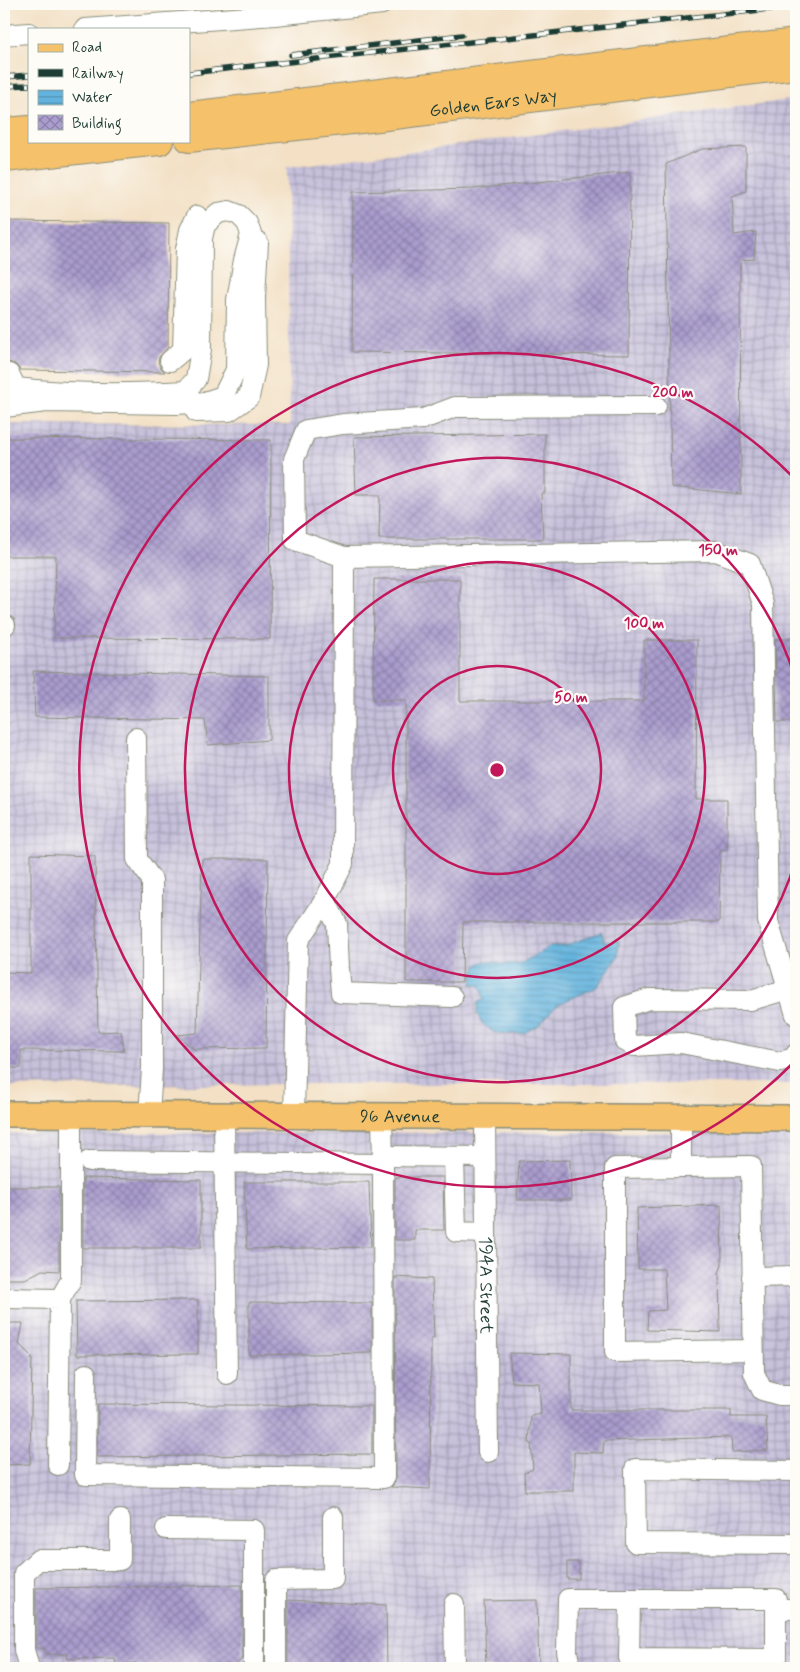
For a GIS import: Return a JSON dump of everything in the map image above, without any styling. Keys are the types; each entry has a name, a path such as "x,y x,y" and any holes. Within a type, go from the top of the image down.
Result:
{"highway":[{"name":"Golden Ears Way","path":"190,116 796,43"},
{"name":"Golden Ears Way","path":"190,138 370,118 796,65"},
{"path":"4,132 28,130"},
{"path":"4,158 151,142"}],"main road":[{"name":"96 Avenue","path":"4,1114 796,1118"}],"street":[{"path":"95,28 274,10 382,4"},
{"path":"4,35 28,33"},
{"path":"4,416 229,411 249,397 256,365 255,298 258,226 250,206 225,200 210,204 198,213 190,230 186,249 183,350 170,361"},
{"path":"4,407 47,402 177,404 205,402 223,396 236,370 237,300 251,234 248,223 239,215 229,211 218,213 204,225 202,238 201,349 196,379 186,391 111,394 43,391 16,388 9,374"},
{"path":"656,406 455,407 423,419 343,424 306,430 294,458 295,540 344,557 716,551 750,564 764,604 768,921 796,1015"},
{"path":"294,1116 298,941 325,900 342,864 344,557"},
{"path":"136,738 137,858 152,880 152,1069 149,1115"},
{"path":"325,900 337,924 342,993 452,997"},
{"path":"789,989 751,1000 649,999 624,1007 625,1041 634,1046 681,1043 780,1062 795,1058 796,1054"},
{"path":"58,1465 60,1299 71,1280 71,1114"},
{"path":"224,1116 227,1374"},
{"path":"86,1374 85,1475 384,1478 382,1117"},
{"name":"194A Street","path":"485,1117 488,1452"},
{"path":"682,1118 682,1167"},
{"path":"454,1157 456,1232 486,1233"},
{"path":"89,1161 225,1162 485,1157"},
{"path":"752,1350 615,1352 615,1168 751,1166 752,1350 754,1373 762,1390 779,1395 796,1395"},
{"path":"752,1277 796,1276"},
{"path":"4,1298 60,1299"},
{"path":"796,1471 635,1469 636,1543 796,1544"},
{"path":"276,1668 276,1580 332,1579 332,1517"},
{"path":"29,1668 24,1650 24,1573 38,1560 120,1560 120,1520"},
{"path":"166,1529 254,1530 254,1668"},
{"path":"570,1668 568,1651 568,1599 776,1598 776,1659 629,1658 630,1599"},
{"path":"454,1604 454,1668"},
{"path":"776,1610 796,1609"}],"shaded area":[{"path":"796,99 796,1084 289,1084 4,1087 4,424 290,425 287,167"},
{"path":"796,1132 796,1668 4,1668 4,1133"}],"water":[{"path":"602,932 604,942 619,941 618,956 597,987 563,1002 554,1008 539,1025 524,1033 507,1034 493,1032 481,1022 477,1012 478,1002 484,1000 482,989 478,984 472,984 474,971 478,964 486,961 504,964 522,963 549,947 565,946"}],"building":[{"path":"746,147 746,191 732,196 734,235 756,232 754,259 740,260 741,494 671,487 666,164 702,149"},
{"path":"630,172 629,355 352,352 353,192 473,189"},
{"path":"5,221 169,223 168,347 159,357 158,363 165,372 20,370 15,364 4,363"},
{"path":"545,434 545,493 541,493 543,539 379,539 380,495 356,495 354,437"},
{"path":"4,438 271,440 270,639 54,638 56,556 4,556"},
{"path":"374,579 460,579 460,701 644,701 644,640 697,640 696,799 727,799 727,850 720,850 719,922 463,922 462,982 406,982 406,700 373,700"},
{"path":"775,639 796,639 796,722 777,722"},
{"path":"33,671 269,676 269,740 208,745 205,720 35,717"},
{"path":"31,854 95,856 98,1032 121,1031 124,1051 21,1050 21,1068 4,1068 4,972 31,973"},
{"path":"202,859 268,859 266,1048 194,1049 177,1035 197,1033"},
{"path":"570,1160 571,1200 517,1200 519,1161"},
{"path":"395,1177 443,1177 444,1230 415,1230 415,1240 395,1240"},
{"path":"83,1178 201,1180 201,1248 83,1248"},
{"path":"244,1182 369,1182 371,1247 247,1249"},
{"path":"4,1187 59,1187 59,1271 42,1270 25,1279 4,1279"},
{"path":"721,1205 720,1332 647,1330 648,1311 666,1310 664,1269 638,1269 637,1208"},
{"path":"395,1277 432,1279 434,1338 431,1338 430,1489 391,1487 396,1478"},
{"path":"198,1300 198,1354 77,1355 76,1301"},
{"path":"249,1302 372,1303 372,1353 249,1355"},
{"path":"4,1323 23,1323 19,1344 32,1357 30,1464 4,1465"},
{"path":"509,1353 571,1354 571,1410 731,1410 731,1417 766,1417 768,1450 732,1452 731,1437 604,1441 603,1453 574,1452 574,1491 525,1491 524,1473 533,1469 531,1443 529,1443 531,1416 541,1414 539,1383 512,1382"},
{"path":"98,1404 372,1406 372,1454 97,1457"},
{"path":"567,1562 579,1562 579,1579 567,1579"},
{"path":"242,1585 242,1658 234,1668 136,1668 136,1663 116,1665 115,1658 67,1659 68,1654 45,1654 44,1648 36,1648 36,1588"},
{"path":"288,1600 386,1605 387,1668 288,1668"},
{"path":"537,1600 539,1668 486,1668 484,1601"}],"railway":[{"path":"190,73 796,6"},
{"path":"291,55 462,35"},
{"path":"4,77 28,75"},
{"path":"4,86 28,85"}]}
